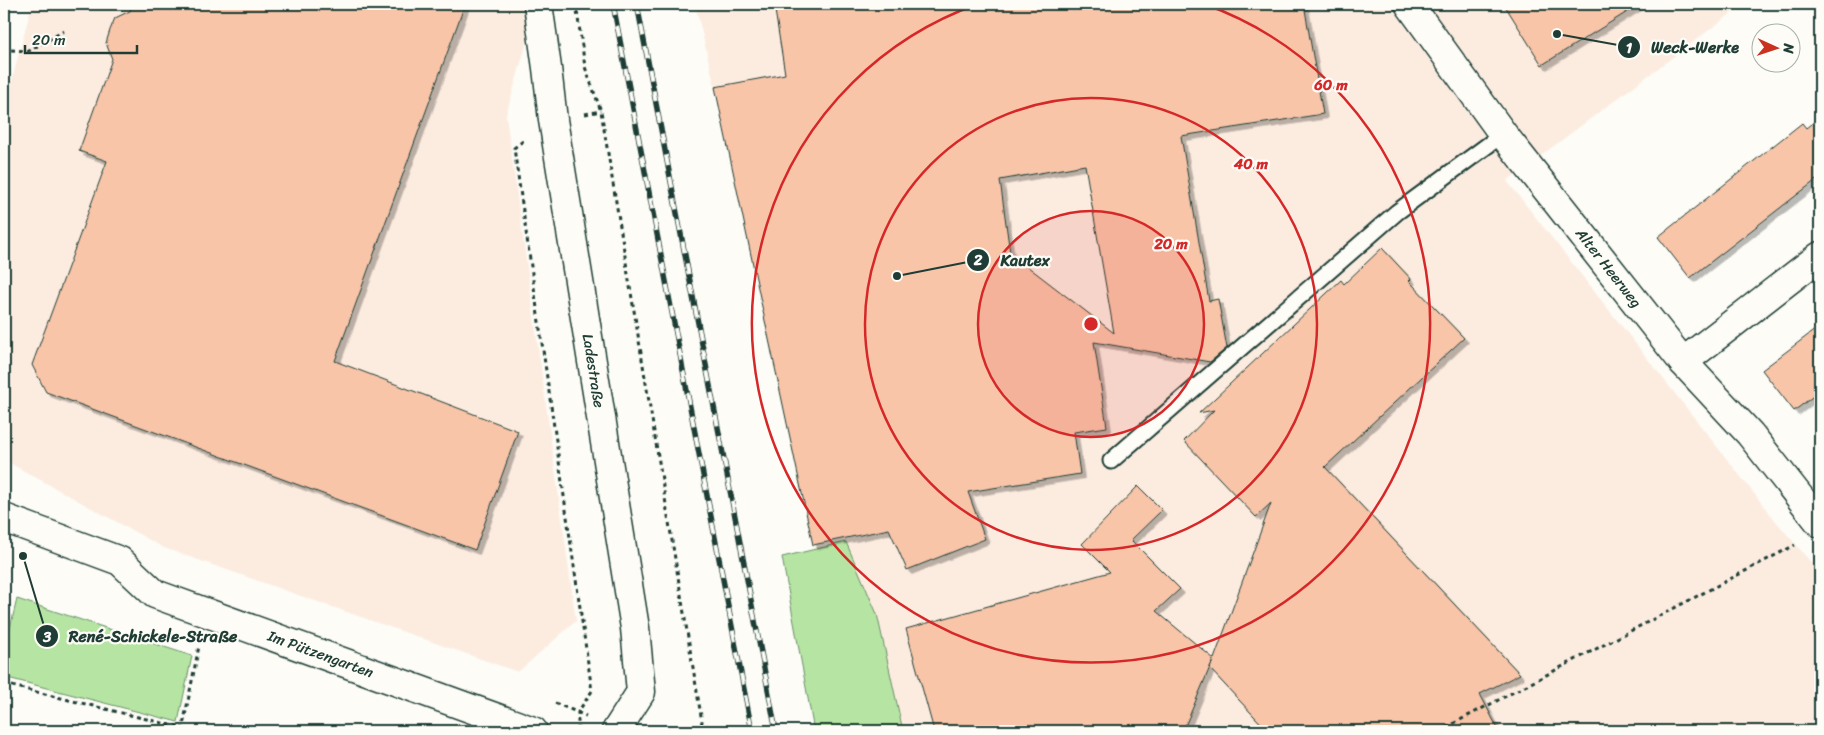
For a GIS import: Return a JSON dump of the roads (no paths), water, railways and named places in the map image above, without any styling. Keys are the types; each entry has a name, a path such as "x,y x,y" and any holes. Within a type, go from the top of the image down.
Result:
{"street":[{"name":"Ladestraße","path":"538,4 553,120 634,628 641,692 616,731"},
{"name":"Alter Heerweg","path":"1409,4 1503,134 1683,362 1750,434 1812,532"},
{"path":"1683,362 1820,256"},
{"name":"Im Pützengarten","path":"4,518 120,561 155,594 205,614 533,731"}],"lane":[{"path":"1111,461 1396,212 1503,134"}],"railway":[{"path":"613,4 752,731"},
{"path":"637,4 776,731"}],"place":[{"name":"Weck-Werke","path":"1557,34"},
{"name":"Kautex","path":"897,276"},
{"name":"René-Schickele-Straße","path":"23,556"}]}
